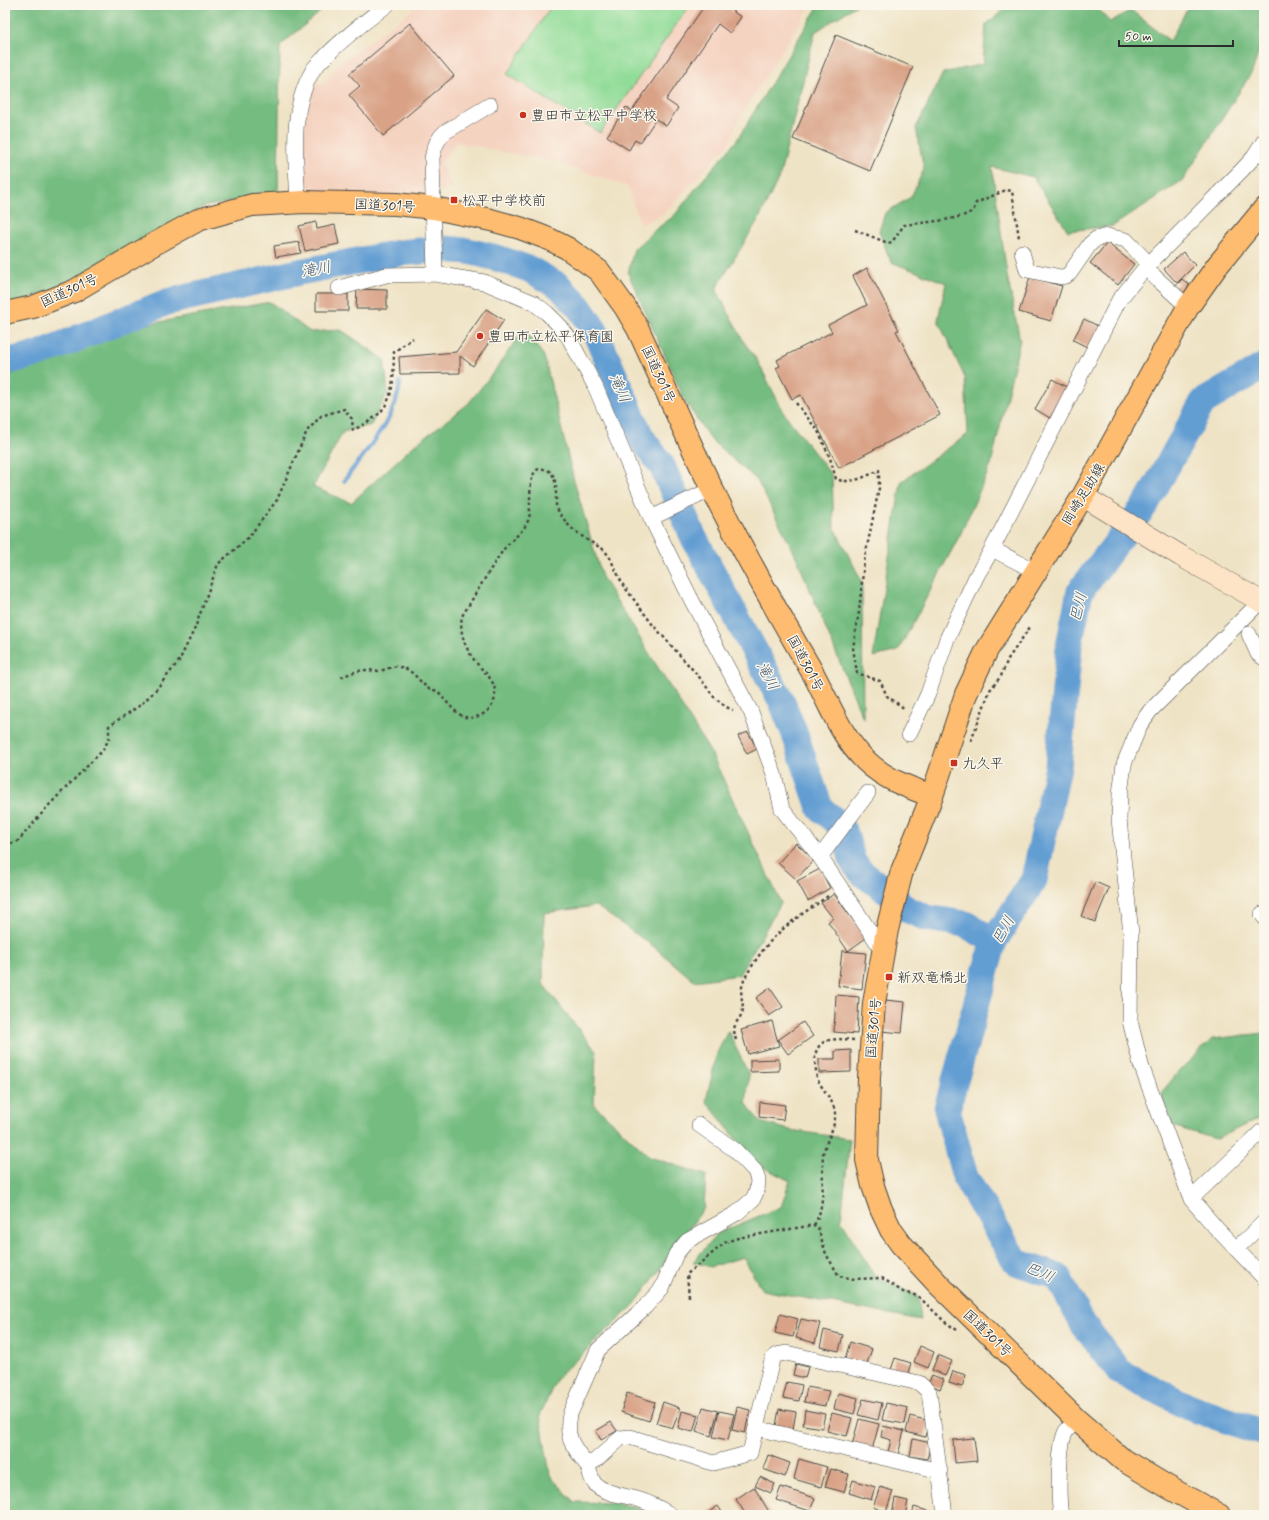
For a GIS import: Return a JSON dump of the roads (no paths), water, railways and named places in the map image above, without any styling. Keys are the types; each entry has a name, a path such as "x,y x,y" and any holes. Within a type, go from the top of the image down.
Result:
{"main road":[{"name":"国道301号","path":"5,313 34,307 74,291 146,248 198,220 252,206 298,202 396,204 434,217 491,220 520,228 549,239 567,248 599,271 625,307 638,329 712,489 753,568 814,675 833,716 864,760 879,772 897,783 932,796 902,872 887,930 874,1003 868,1078 867,1160 880,1209 900,1244 934,1280 1077,1420 1123,1460 1219,1515"},
{"name":"岡崎足助線","path":"932,796 966,694 987,650 1083,496 1188,307 1217,266 1264,209"}],"street":[{"path":"298,202 296,142 297,115 303,91 314,69 330,52 386,5"},
{"path":"435,274 432,158 434,147 439,137 445,132 490,105"},
{"path":"909,734 928,694 947,639 976,577 992,549 1119,300 1147,266 1254,157 1264,141"},
{"path":"1022,252 1027,270 1061,277 1070,273 1090,244 1096,239 1107,236 1126,240 1147,266 1188,307"},
{"path":"339,288 386,275 435,274 484,282 534,303 560,326 569,338 595,386 651,518 692,601 751,712 774,774 782,809 824,852 840,888 883,951"},
{"path":"651,518 712,489"},
{"path":"1083,496 1243,592 1263,601 1150,711 1140,725 1124,764 1119,819 1131,934 1130,1021 1140,1066 1191,1199 1264,1278"},
{"path":"992,549 1036,571"},
{"path":"1249,634 1258,654 1264,658"},
{"path":"824,852 868,793"},
{"path":"671,1515 654,1505 624,1494 604,1491 594,1484 587,1465 569,1440 568,1423 570,1414 598,1350 662,1288 676,1254 687,1241 736,1213 753,1199 757,1190 758,1180 755,1172 735,1150 699,1125"},
{"path":"1191,1199 1261,1132 1264,1132"},
{"path":"1236,1249 1264,1222"},
{"path":"587,1465 596,1460 621,1438 630,1437 713,1462 750,1453 772,1360 776,1355 786,1353 919,1383 929,1392 945,1515"},
{"path":"1061,1515 1059,1475 1062,1444 1066,1431 1077,1420"},
{"path":"756,1428 940,1471"}],"waterway":[{"name":"滝川","path":"5,362 41,353 167,302 299,272 399,253 442,249 468,251 497,258 529,269 559,286 579,307 595,331 641,437 662,466 694,538 781,700 794,732 820,808 838,823 845,834 853,862 862,873 892,895 906,909 927,918 965,924 994,941"},
{"name":"巴川","path":"1264,366 1203,402 1146,504 1080,591 1069,646 1058,767 1034,880 994,941 947,1109 965,1177 1016,1262 1058,1277 1083,1324 1120,1372 1191,1408 1264,1433"},
{"path":"344,481 386,423 393,410 400,382"}],"place":[{"name":"豊田市立松平中学校","path":"523,115"},
{"name":"松平中学校前","path":"454,200"},
{"name":"豊田市立松平保育園","path":"480,336"},
{"name":"九久平","path":"954,763"},
{"name":"新双竜橋北","path":"889,977"}]}
